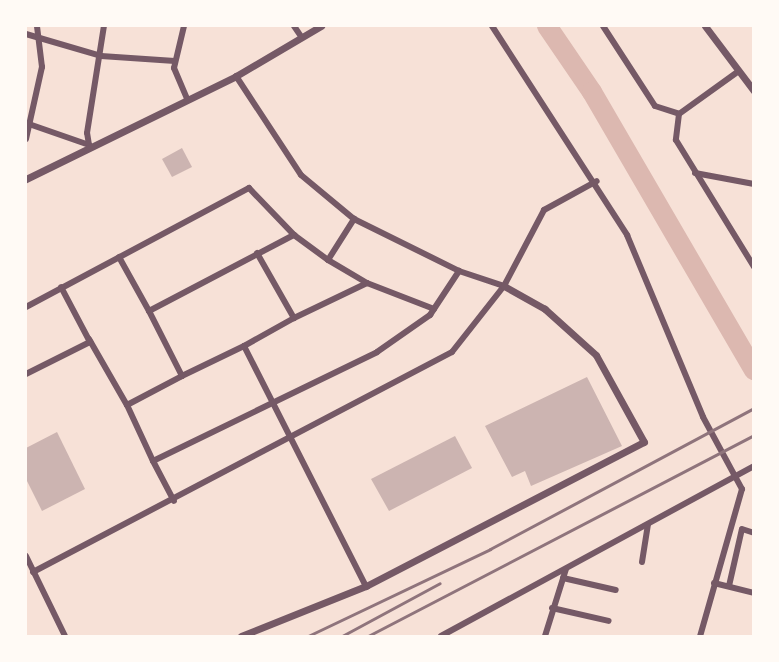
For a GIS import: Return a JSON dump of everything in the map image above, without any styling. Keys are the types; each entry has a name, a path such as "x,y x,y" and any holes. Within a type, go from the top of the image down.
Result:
{"street":[{"path":"26,139 27,123 42,67 35,37 37,26"},
{"path":"89,145 87,133 104,26"},
{"path":"184,26 175,61 187,98"},
{"path":"294,26 302,38"},
{"path":"26,179 89,145 236,76 321,26"},
{"path":"492,26 597,182 627,235 703,417 742,489 700,636"},
{"path":"603,26 654,106 679,114"},
{"path":"705,26 736,73 753,91"},
{"path":"26,34 101,56 175,61"},
{"path":"736,73 679,114 676,140 753,267"},
{"path":"236,76 300,175 354,219 459,271 504,286 585,342 644,442 366,586 241,636"},
{"path":"27,123 89,145"},
{"path":"695,173 753,184"},
{"path":"33,572 293,440 452,352 504,286 544,210 597,182"},
{"path":"26,306 249,188 294,235 328,260 367,283 434,309"},
{"path":"328,260 354,219"},
{"path":"148,311 294,235"},
{"path":"257,253 294,318"},
{"path":"119,257 182,376"},
{"path":"153,461 376,352 434,309 459,271"},
{"path":"127,405 294,318 367,283"},
{"path":"62,287 127,405 174,501"},
{"path":"26,374 89,339"},
{"path":"244,346 366,586"},
{"path":"441,636 753,466"},
{"path":"642,562 648,524"},
{"path":"729,586 742,530 753,533"},
{"path":"26,556 62,635"},
{"path":"544,636 567,569"},
{"path":"563,578 616,590"},
{"path":"714,583 753,593"},
{"path":"552,608 609,621"}],"building":[{"path":"182,148 192,167 172,177 162,159"},
{"path":"587,377 622,446 531,486 525,471 512,477 485,426"},
{"path":"57,432 85,489 42,511 26,479 26,448"},
{"path":"455,436 472,468 389,511 371,479"}],"waterway":[{"path":"547,26 592,92 754,370"}],"railway":[{"path":"308,636 490,549 754,408"},
{"path":"368,636 754,435"},
{"path":"342,636 440,583"}]}
